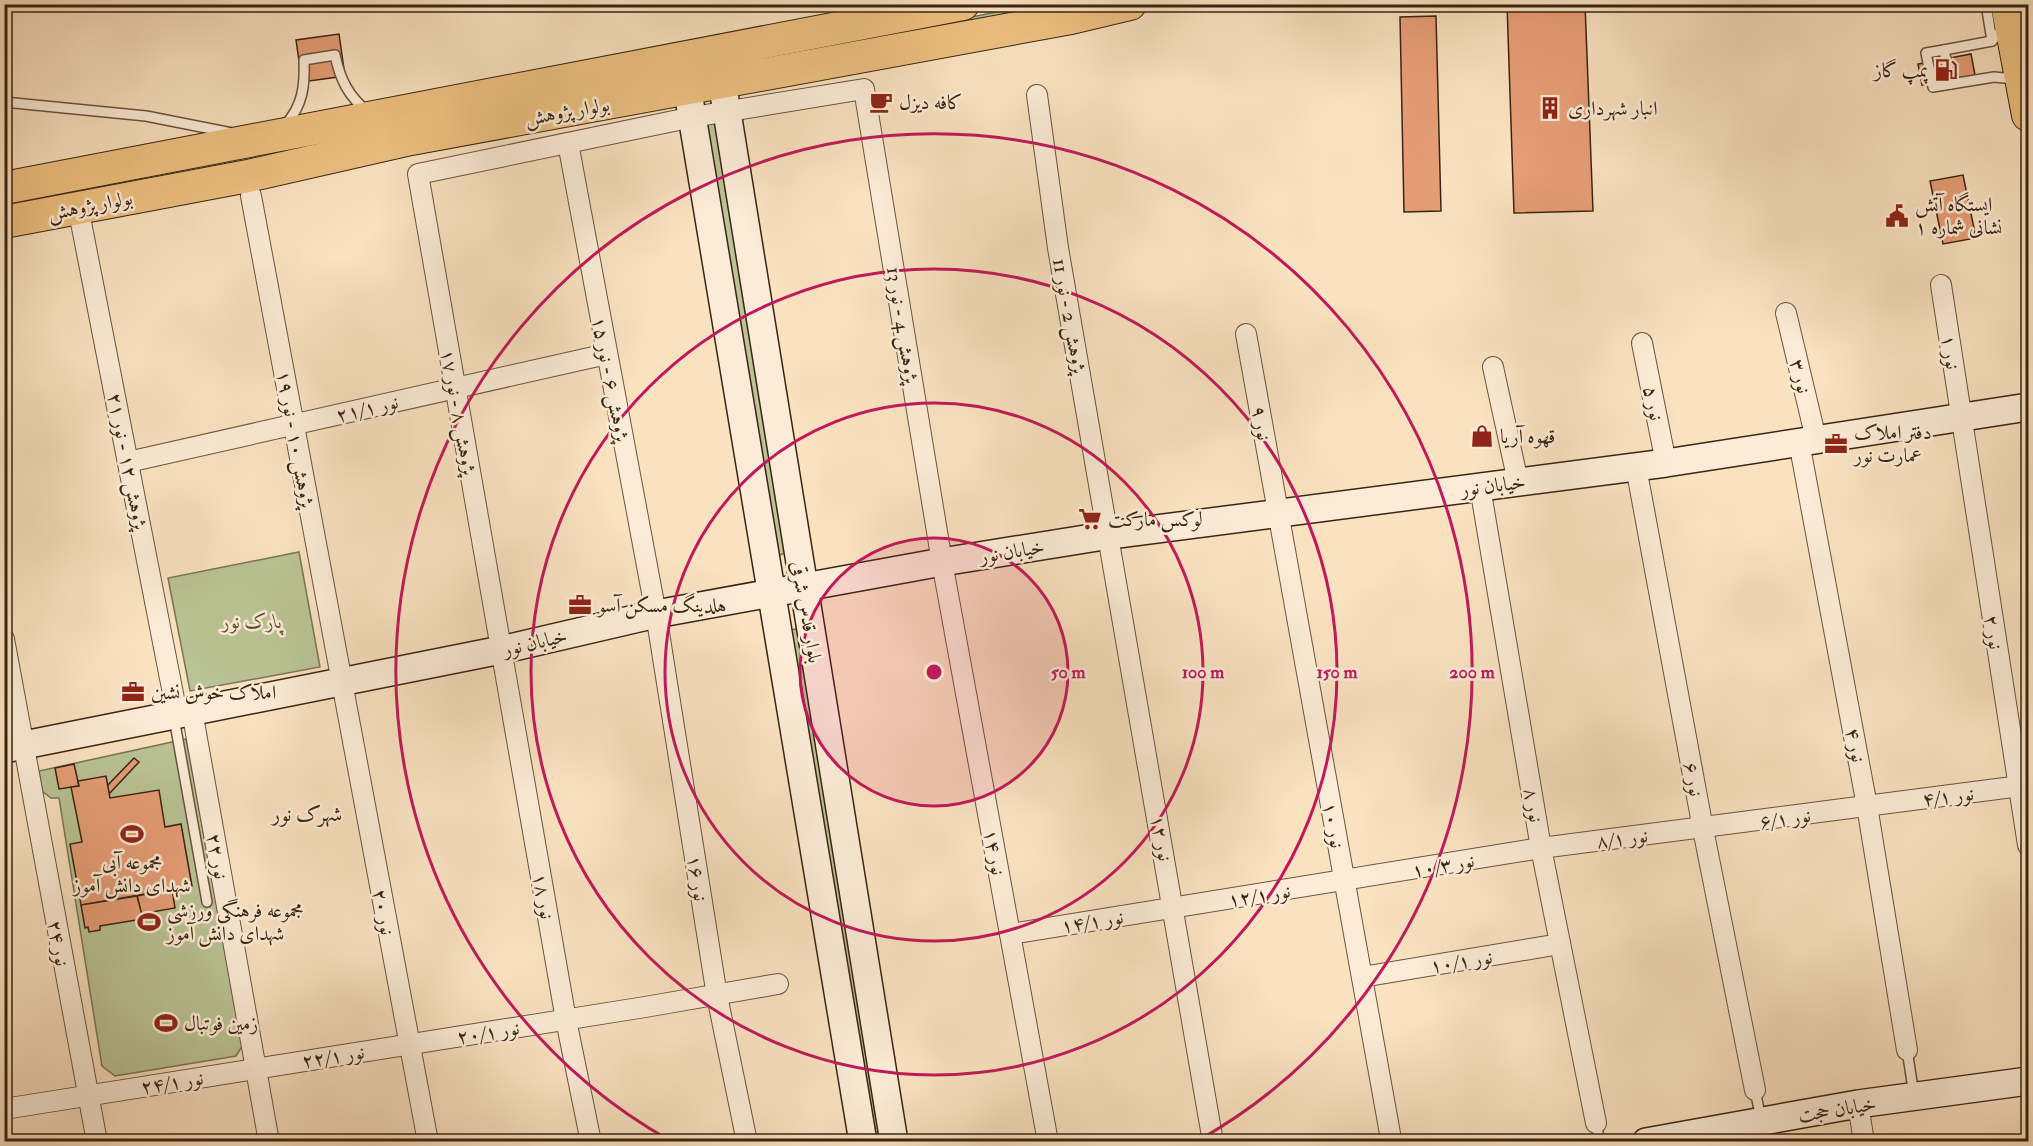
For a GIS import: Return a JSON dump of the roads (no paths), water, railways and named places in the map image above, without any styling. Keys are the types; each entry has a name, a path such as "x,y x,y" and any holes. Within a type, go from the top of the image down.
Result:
{"main road":[{"name":"بولوار پژوهش","path":"4,222 248,176 411,140 690,103 722,82 963,4"},
{"name":"بولوار پژوهش","path":"4,188 380,118 683,58 722,82 1071,18 1130,4"},
{"path":"2001,8 2022,81 2028,115"},
{"name":"بلوار قدس شرقی","path":"683,58 863,1142"},
{"name":"بلوار قدس شرقی","path":"722,82 802,588 894,1142"},
{"name":"خیابان نور","path":"14,747 501,650 656,614 942,562 1110,535 1278,512 1666,463 2028,407"},
{"name":"خیابان حجت","path":"1660,1140 1858,1104 2028,1081"}],"street":[{"name":"پژوهش 4 - نور 13","path":"722,82 864,89 942,562"},
{"name":"پژوهش 2 - نور 11","path":"1037,95 1058,248 1110,535"},
{"path":"568,144 690,103"},
{"name":"پژوهش ۸ - نور ۱۷","path":"501,650 417,174 568,144"},
{"name":"پژوهش ۶ - نور ۱۵","path":"568,144 656,614"},
{"name":"پژوهش ۱۰ - نور ۱۹","path":"251,196 340,682"},
{"name":"پژوهش ۱۲ - نور ۲۱","path":"78,207 181,714"},
{"name":"نور ۱","path":"1941,285 1962,418"},
{"name":"نور ۳","path":"1786,312 1808,441"},
{"name":"نور ۹","path":"1246,334 1278,512"},
{"name":"نور ۵","path":"1642,343 1666,463"},
{"name":"نور ۲۱/۱","path":"128,462 607,354"},
{"path":"1493,367 1518,482"},
{"name":"نور ۲","path":"1962,418 2023,786 2028,845"},
{"name":"نور ۴","path":"1808,441 1907,1050"},
{"name":"نور ۶","path":"1636,467 1703,829 1755,1090"},
{"name":"نور ۸","path":"1480,487 1541,848 1598,1132"},
{"name":"نور ۱۰","path":"1278,512 1392,1140"},
{"name":"نور ۱۲","path":"1110,535 1213,1142"},
{"name":"نور ۱۴","path":"942,562 1048,1142"},
{"name":"نور ۱۶","path":"656,614 717,996 747,1142"},
{"name":"نور ۲۴","path":"4,639 14,747 97,1142"},
{"name":"نور ۱۸","path":"501,650 566,1020 591,1142"},
{"name":"نور ۲۰","path":"340,682 428,1142"},
{"name":"نور ۲۲","path":"181,714 256,1069 269,1142"},
{"name":"نور ۴/۱","path":"1867,806 2023,786"},
{"name":"نور ۶/۱","path":"1703,829 1867,806"},
{"name":"نور ۸/۱","path":"1541,848 1703,829"},
{"name":"نور ۱۰/۳","path":"1344,881 1541,848"},
{"name":"نور ۱۲/۱","path":"1174,908 1344,881"},
{"name":"نور ۱۴/۱","path":"1010,934 1174,908"},
{"name":"نور ۱۰/۱","path":"1362,977 1560,944"},
{"name":"نور ۲۰/۱","path":"410,1044 645,1008 778,984"},
{"name":"نور ۲۲/۱","path":"256,1069 410,1044"},
{"name":"نور ۲۴/۱","path":"4,1108 256,1069"},
{"path":"1858,1104 1864,1142"}],"lane":[{"path":"1992,41 2001,8"},
{"path":"1992,41 2001,8"},
{"path":"1992,41 1926,52 1933,87 1994,77 2022,81"},
{"path":"1944,50 1951,84"},
{"path":"4,102 146,116 265,139 292,117 305,86 304,60 335,55 340,79 347,90 366,111 380,118"},
{"path":"181,714 207,902"},
{"path":"1907,1050 1914,1097"},
{"path":"1755,1090 1761,1121"}],"place":[{"name":"پمپ گاز","path":"1946,70"},
{"name":"کافه دیزل","path":"881,102"},
{"name":"انبار شهرداری","path":"1550,108"},
{"name":"ایستگاه آتش نشانی شماره ۱","path":"1897,216"},
{"name":"قهوه آریا","path":"1482,436"},
{"name":"دفتر املاک عمارت نور","path":"1836,444"},
{"name":"لوکس مارکت","path":"1090,519"},
{"name":"هلدینگ مسکن آسو","path":"580,605"},
{"name":"املاک خوش نشین","path":"133,692"},
{"name":"مجموعه آبی شهدای دانش آموز","path":"132,834"},
{"name":"مجموعه فرهنگی ورزشی شهدای دانش آموز","path":"149,922"},
{"name":"زمین فوتبال","path":"166,1023"}],"district":[{"name":"شهرک نور","path":"307,814"}],"park label":[{"name":"پارک نور","path":"252,621"}]}
